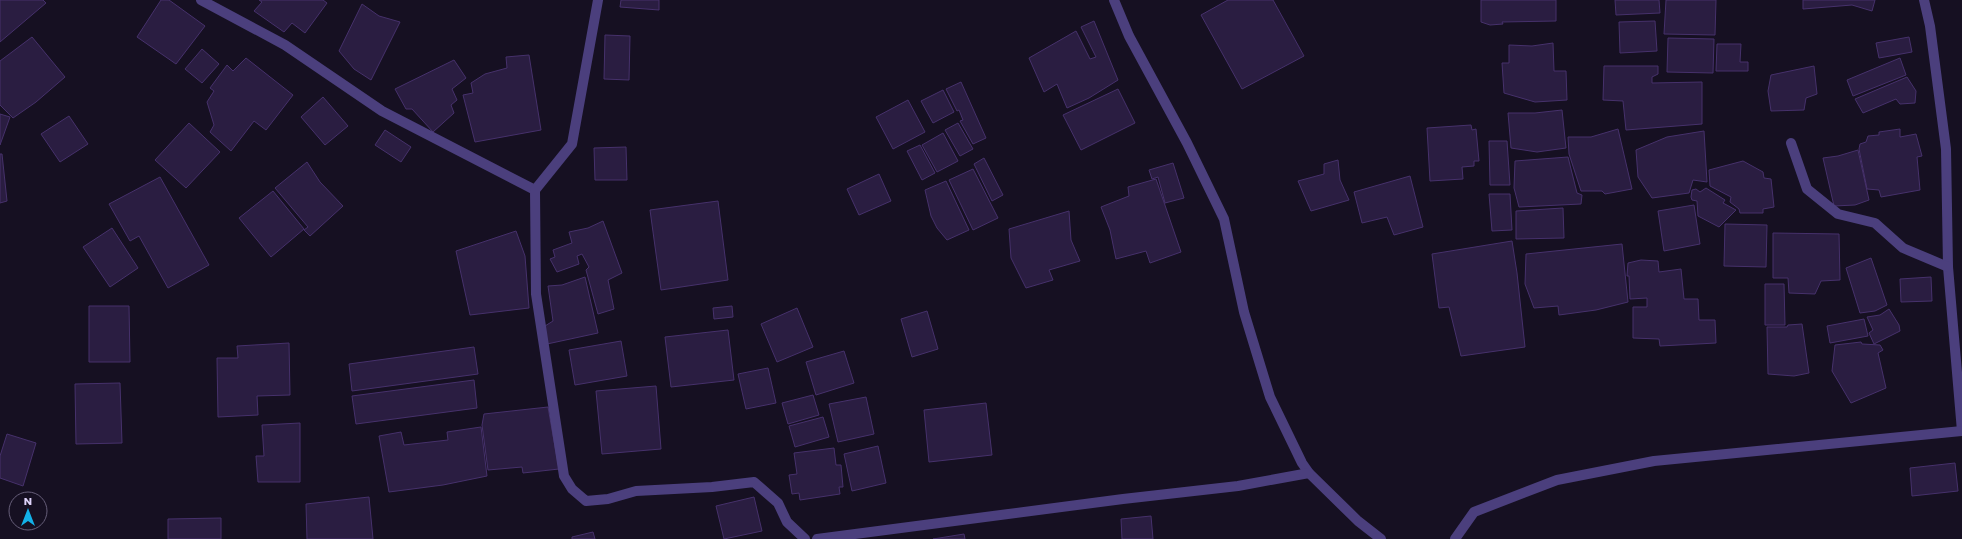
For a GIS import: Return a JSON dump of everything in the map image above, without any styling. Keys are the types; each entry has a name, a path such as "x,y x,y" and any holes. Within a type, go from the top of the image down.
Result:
{"street":[{"path":"201,0 285,45 382,112 535,190"},
{"path":"598,0 572,144 535,190 536,294 564,476 572,489 586,501 608,499 636,491 712,487 754,482 778,503 787,522 805,539"},
{"path":"1114,0 1129,36 1183,136 1224,219 1244,312 1270,397 1302,463 1309,473 1358,522 1381,539"},
{"path":"1455,539 1474,512 1557,480 1654,461 1962,431 1948,267 1946,149 1930,26 1924,0"},
{"path":"1791,143 1807,189 1838,214 1876,223 1903,248 1948,267"},
{"path":"817,539 1123,498 1238,486 1309,473"}],"building":[{"path":"0,0 43,0 46,3 0,42"},
{"path":"161,0 169,0 205,26 176,64 137,37"},
{"path":"259,0 323,0 327,3 305,33 292,23 284,32 254,11 262,2"},
{"path":"621,0 659,0 659,10 620,7"},
{"path":"1228,0 1273,0 1304,56 1242,89 1201,15"},
{"path":"1481,0 1556,0 1556,21 1502,22 1503,24 1490,25 1481,22"},
{"path":"1615,0 1659,0 1660,13 1616,15"},
{"path":"1666,0 1716,0 1715,35 1664,34"},
{"path":"1803,0 1875,0 1872,11 1852,5 1803,9"},
{"path":"362,4 379,16 400,22 371,80 354,69 339,51"},
{"path":"1094,21 1118,80 1089,98 1067,108 1057,84 1044,92 1029,58 1076,31 1090,59 1096,57 1081,27"},
{"path":"1655,21 1657,51 1620,53 1619,22"},
{"path":"605,35 630,36 629,80 604,79"},
{"path":"32,37 65,77 36,102 13,118 0,105 0,61"},
{"path":"1909,37 1912,52 1879,58 1876,43"},
{"path":"1668,38 1714,39 1713,73 1667,72"},
{"path":"1553,43 1554,71 1566,71 1567,100 1535,102 1504,93 1502,63 1509,63 1509,45 1532,46"},
{"path":"1717,44 1741,44 1740,62 1748,62 1748,71 1716,71"},
{"path":"202,49 219,64 202,83 185,69"},
{"path":"529,55 541,130 475,142 463,95 473,93 471,83 485,74 507,68 506,57"},
{"path":"246,58 293,95 266,130 254,121 231,151 210,132 214,125 207,102 214,91 210,88 227,65 233,71"},
{"path":"1900,58 1906,75 1853,96 1847,80"},
{"path":"454,60 466,78 452,89 457,100 451,105 454,113 433,132 412,109 406,109 395,89"},
{"path":"1604,66 1658,66 1658,74 1652,77 1652,83 1702,82 1702,124 1626,130 1623,101 1603,100"},
{"path":"1814,66 1817,94 1806,98 1804,110 1771,111 1768,91 1771,75"},
{"path":"1907,77 1916,91 1915,103 1900,104 1896,99 1863,113 1855,99"},
{"path":"961,82 986,138 973,144 960,121 963,120 959,110 957,111 946,89"},
{"path":"1118,89 1135,123 1081,150 1063,115"},
{"path":"943,90 954,112 933,123 921,101"},
{"path":"323,97 348,126 325,145 301,117"},
{"path":"908,100 925,132 893,149 876,117"},
{"path":"1562,110 1566,148 1537,152 1511,148 1508,113 1535,113"},
{"path":"0,114 10,117 0,145"},
{"path":"69,116 88,144 60,162 41,134"},
{"path":"189,123 220,152 186,188 155,160"},
{"path":"958,123 973,149 960,156 945,130"},
{"path":"1471,125 1472,130 1476,129 1479,161 1474,161 1474,166 1462,167 1463,179 1430,181 1427,128"},
{"path":"1618,129 1632,189 1605,194 1602,191 1581,191 1569,154 1568,137 1591,137"},
{"path":"1900,129 1900,137 1916,134 1922,156 1917,157 1920,190 1881,197 1879,190 1867,189 1859,149 1860,144 1866,142 1868,136 1879,135 1879,132"},
{"path":"385,130 411,147 401,162 375,145"},
{"path":"1704,131 1707,182 1693,180 1689,193 1652,198 1638,177 1636,150 1667,137"},
{"path":"943,133 958,161 937,172 922,145"},
{"path":"1489,141 1507,141 1510,185 1490,185"},
{"path":"920,145 935,173 922,180 907,151"},
{"path":"626,147 627,180 595,180 594,148"},
{"path":"1858,150 1869,200 1855,205 1834,206 1823,158 1838,156"},
{"path":"0,154 2,154 7,201 0,203"},
{"path":"1568,157 1577,193 1582,195 1581,204 1519,207 1514,188 1515,161"},
{"path":"984,158 1003,195 992,201 974,164"},
{"path":"1338,160 1340,180 1349,200 1311,211 1298,181 1324,174 1324,164"},
{"path":"1743,161 1763,172 1764,178 1771,179 1774,207 1763,209 1763,213 1740,213 1739,209 1730,202 1731,197 1710,186 1709,170"},
{"path":"307,162 320,182 343,206 310,236 304,230 308,227 275,188"},
{"path":"1173,163 1184,198 1165,203 1158,177 1152,179 1149,170"},
{"path":"973,169 998,218 973,230 949,180"},
{"path":"879,174 891,201 859,215 847,189"},
{"path":"1410,176 1423,227 1394,235 1387,217 1362,223 1354,192"},
{"path":"160,177 209,265 168,288 139,236 130,241 109,204"},
{"path":"1156,179 1181,252 1150,263 1146,251 1116,259 1110,230 1101,207 1129,196 1128,187"},
{"path":"946,181 969,230 947,240 937,228 931,216 925,190"},
{"path":"1706,188 1725,200 1723,203 1736,210 1719,227 1698,216 1697,201 1692,200 1691,197 1692,190 1696,189 1700,192"},
{"path":"273,191 304,229 271,257 239,218"},
{"path":"1489,194 1510,194 1512,230 1492,231"},
{"path":"718,201 728,280 661,290 650,210"},
{"path":"1694,205 1700,244 1664,251 1658,211"},
{"path":"1563,208 1564,238 1516,239 1516,211"},
{"path":"1069,211 1071,240 1080,261 1049,270 1053,280 1026,288 1011,258 1009,229"},
{"path":"603,221 622,273 608,280 614,309 598,314 586,270 589,267 582,254 577,256 579,264 557,272 550,259 555,257 553,250 572,243 569,232 588,228"},
{"path":"1725,224 1767,225 1766,267 1724,266"},
{"path":"112,228 138,268 110,287 83,247"},
{"path":"516,231 525,256 529,308 470,315 456,251"},
{"path":"1773,233 1839,234 1840,280 1821,281 1815,294 1789,293 1788,278 1773,278"},
{"path":"1512,241 1525,347 1461,356 1449,307 1439,308 1432,254"},
{"path":"1622,244 1628,302 1596,310 1559,315 1558,306 1534,308 1525,284 1526,254"},
{"path":"1871,258 1887,305 1875,311 1860,313 1846,268"},
{"path":"1641,260 1658,261 1659,272 1681,269 1684,299 1698,299 1699,320 1715,320 1716,343 1660,346 1659,339 1633,338 1633,307 1647,307 1647,298 1630,299 1629,276 1627,276 1628,263"},
{"path":"585,277 598,333 547,344 545,326 553,321 548,286 562,285"},
{"path":"1931,277 1932,301 1901,302 1900,279"},
{"path":"1765,284 1784,284 1785,325 1765,325"},
{"path":"89,306 129,306 130,362 89,362"},
{"path":"732,306 733,317 714,319 713,308"},
{"path":"797,308 813,347 777,362 761,324"},
{"path":"1889,309 1899,325 1900,331 1874,344 1869,333 1873,330 1867,317 1880,315"},
{"path":"927,311 938,349 912,357 901,319"},
{"path":"1864,319 1868,336 1830,343 1827,326"},
{"path":"1802,324 1809,373 1794,376 1768,374 1767,327 1787,327 1788,325"},
{"path":"728,330 734,380 671,387 665,337"},
{"path":"621,341 627,376 575,385 569,350"},
{"path":"1861,342 1862,344 1880,345 1883,350 1878,353 1886,388 1851,403 1832,371 1835,345"},
{"path":"289,343 290,395 257,396 258,415 218,417 217,358 238,358 237,346"},
{"path":"474,347 478,374 352,391 349,364"},
{"path":"844,351 854,383 816,395 806,362"},
{"path":"768,368 776,403 746,409 738,374"},
{"path":"474,380 477,408 356,424 352,396"},
{"path":"120,383 122,443 76,444 75,384"},
{"path":"656,386 661,449 602,454 596,391"},
{"path":"813,395 819,415 788,424 782,403"},
{"path":"866,397 874,434 838,442 829,404"},
{"path":"986,403 992,455 929,462 924,410"},
{"path":"548,407 559,469 523,473 522,467 488,470 482,425 484,414"},
{"path":"823,417 829,437 795,447 789,426"},
{"path":"300,423 300,482 258,482 256,456 264,456 262,425"},
{"path":"481,427 487,476 443,485 389,492 379,436 401,432 404,445 448,440 447,432"},
{"path":"7,434 36,443 23,486 0,478 0,456"},
{"path":"878,446 886,483 852,491 844,454"},
{"path":"834,448 836,465 841,465 843,487 839,487 840,494 800,500 799,493 792,494 789,475 797,474 794,453"},
{"path":"1955,463 1958,491 1912,496 1910,468"},
{"path":"369,497 373,539 307,539 306,504"},
{"path":"754,497 762,531 724,539 716,506"},
{"path":"1151,516 1153,539 1122,539 1121,519"},
{"path":"221,518 221,539 168,539 168,519"},
{"path":"593,532 595,539 572,539 572,537"},
{"path":"964,534 965,539 933,539"}]}
